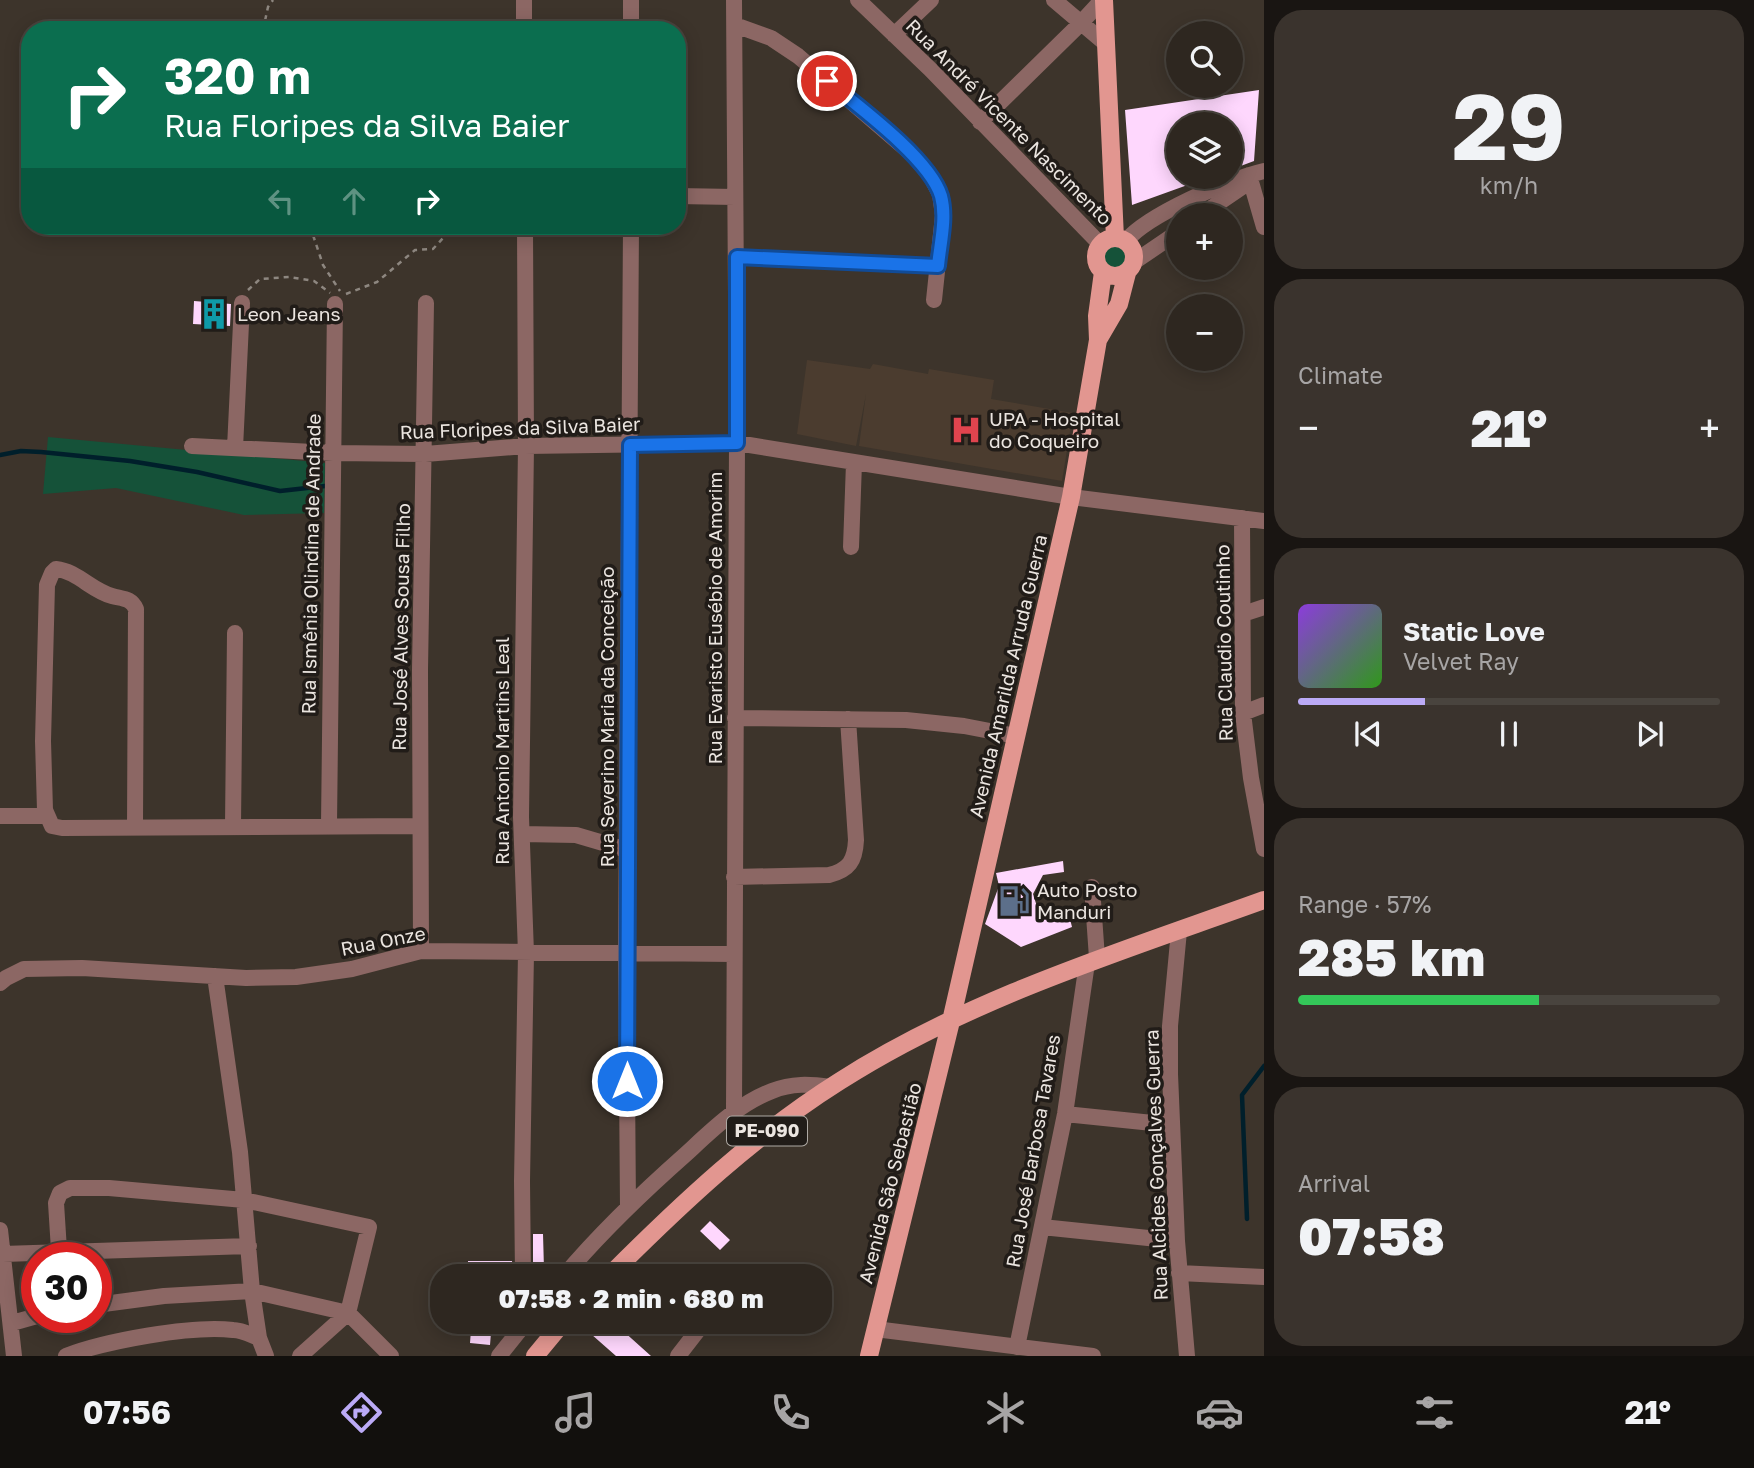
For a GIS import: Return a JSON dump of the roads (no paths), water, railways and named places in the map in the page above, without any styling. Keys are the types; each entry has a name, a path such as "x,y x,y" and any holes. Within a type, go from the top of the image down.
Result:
{"main road":[{"path":"1103,0 1114,241"},
{"path":"1098,340 1119,304 1133,250 1114,241"},
{"path":"1114,241 1096,256 1096,262 1103,272 1115,276 1130,267"},
{"path":"1098,340 1097,316 1103,272"},
{"name":"Avenida Amarilda Arruda Guerra","path":"951,1021 1071,497 1098,340"},
{"name":"PE-090","path":"622,1264 733,1157 830,1087 951,1021 1092,960 1264,900"},
{"name":"Avenida São Sebastião","path":"869,1356 951,1021"},
{"path":"535,1356 553,1334"}],"street":[{"path":"524,0 524,21"},
{"path":"631,0 631,21"},
{"name":"Rua Evaristo Eusébio de Amorim","path":"734,0 734,197 737,257 734,1111"},
{"name":"Rua André Vicente Nascimento","path":"858,0 980,122 1114,241"},
{"path":"894,35 931,0"},
{"path":"1054,0 1105,44"},
{"path":"980,122 1103,0"},
{"path":"735,24 771,38 798,56 913,155 930,176 940,194 943,215 934,300"},
{"path":"1114,241 1144,223 1257,175"},
{"path":"1218,203 1257,175"},
{"path":"1257,175 1264,227"},
{"path":"686,196 734,197"},
{"name":"Rua Antonio Martins Leal","path":"523,1264 526,953 522,834 525,235"},
{"name":"Rua Severino Maria da Conceição","path":"628,1208 626,953 631,235"},
{"path":"1130,267 1166,241"},
{"path":"737,257 938,266"},
{"path":"235,448 242,301"},
{"name":"Rua José Alves Sousa Filho","path":"421,951 421,562 426,303"},
{"name":"Rua Ismênia Olindina de Andrade","path":"329,825 335,304"},
{"name":"Rua Floripes da Silva Baier","path":"192,446 333,453 425,454 526,446 737,443 1071,497 1264,521"},
{"path":"850,547 854,463"},
{"name":"Rua Claudio Coutinho","path":"1242,518 1243,713 1264,849"},
{"path":"50,821 43,774 44,696 47,585 56,569 68,571 98,591 133,603 137,617 135,827"},
{"path":"1242,614 1264,607"},
{"path":"233,826 235,633"},
{"path":"1243,713 1264,705"},
{"path":"735,718 933,722 1016,736"},
{"path":"734,877 829,875 839,873 850,865 855,855 856,840 848,719"},
{"path":"0,816 50,821 62,828 420,826"},
{"path":"522,834 576,835 627,850"},
{"name":"Rua José Barbosa Tavares","path":"1017,1347 1065,1114 1092,960 1092,887"},
{"name":"Rua Alcides Gonçalves Guerra","path":"1179,931 1170,1026 1177,1241 1187,1356"},
{"name":"Rua Onze","path":"0,984 24,969 82,968 246,978 296,977 352,969 421,951 734,954"},
{"path":"215,976 240,1152 252,1291 266,1356"},
{"path":"575,1264 628,1208 734,1111 770,1091 786,1086 806,1084 830,1087"},
{"path":"1065,1114 1172,1125"},
{"path":"58,1242 56,1203 60,1194 70,1188 109,1188 244,1200 369,1227 348,1313 300,1356"},
{"path":"1042,1227 1177,1241"},
{"path":"0,1230 14,1356"},
{"path":"112,1249 249,1246"},
{"path":"3,1254 21,1253"},
{"path":"1179,1273 1264,1277"},
{"path":"112,1302 252,1291 348,1313 391,1356"},
{"path":"12,1323 21,1321"},
{"path":"876,1329 1017,1347 1037,1353 1093,1356"},
{"path":"66,1356 122,1341 177,1332 236,1330 260,1338"},
{"path":"499,1356 516,1334"},
{"path":"678,1356 695,1334"}],"waterway":[{"path":"0,455 21,451 130,461 197,472 280,491 325,486"},
{"path":"1247,1219 1242,1095 1264,1066"}],"place":[{"name":"Leon Jeans","path":"214,314"},
{"name":"UPA - Hospital do Coqueiro","path":"966,430"},
{"name":"Auto Posto Manduri","path":"1014,901"}]}
